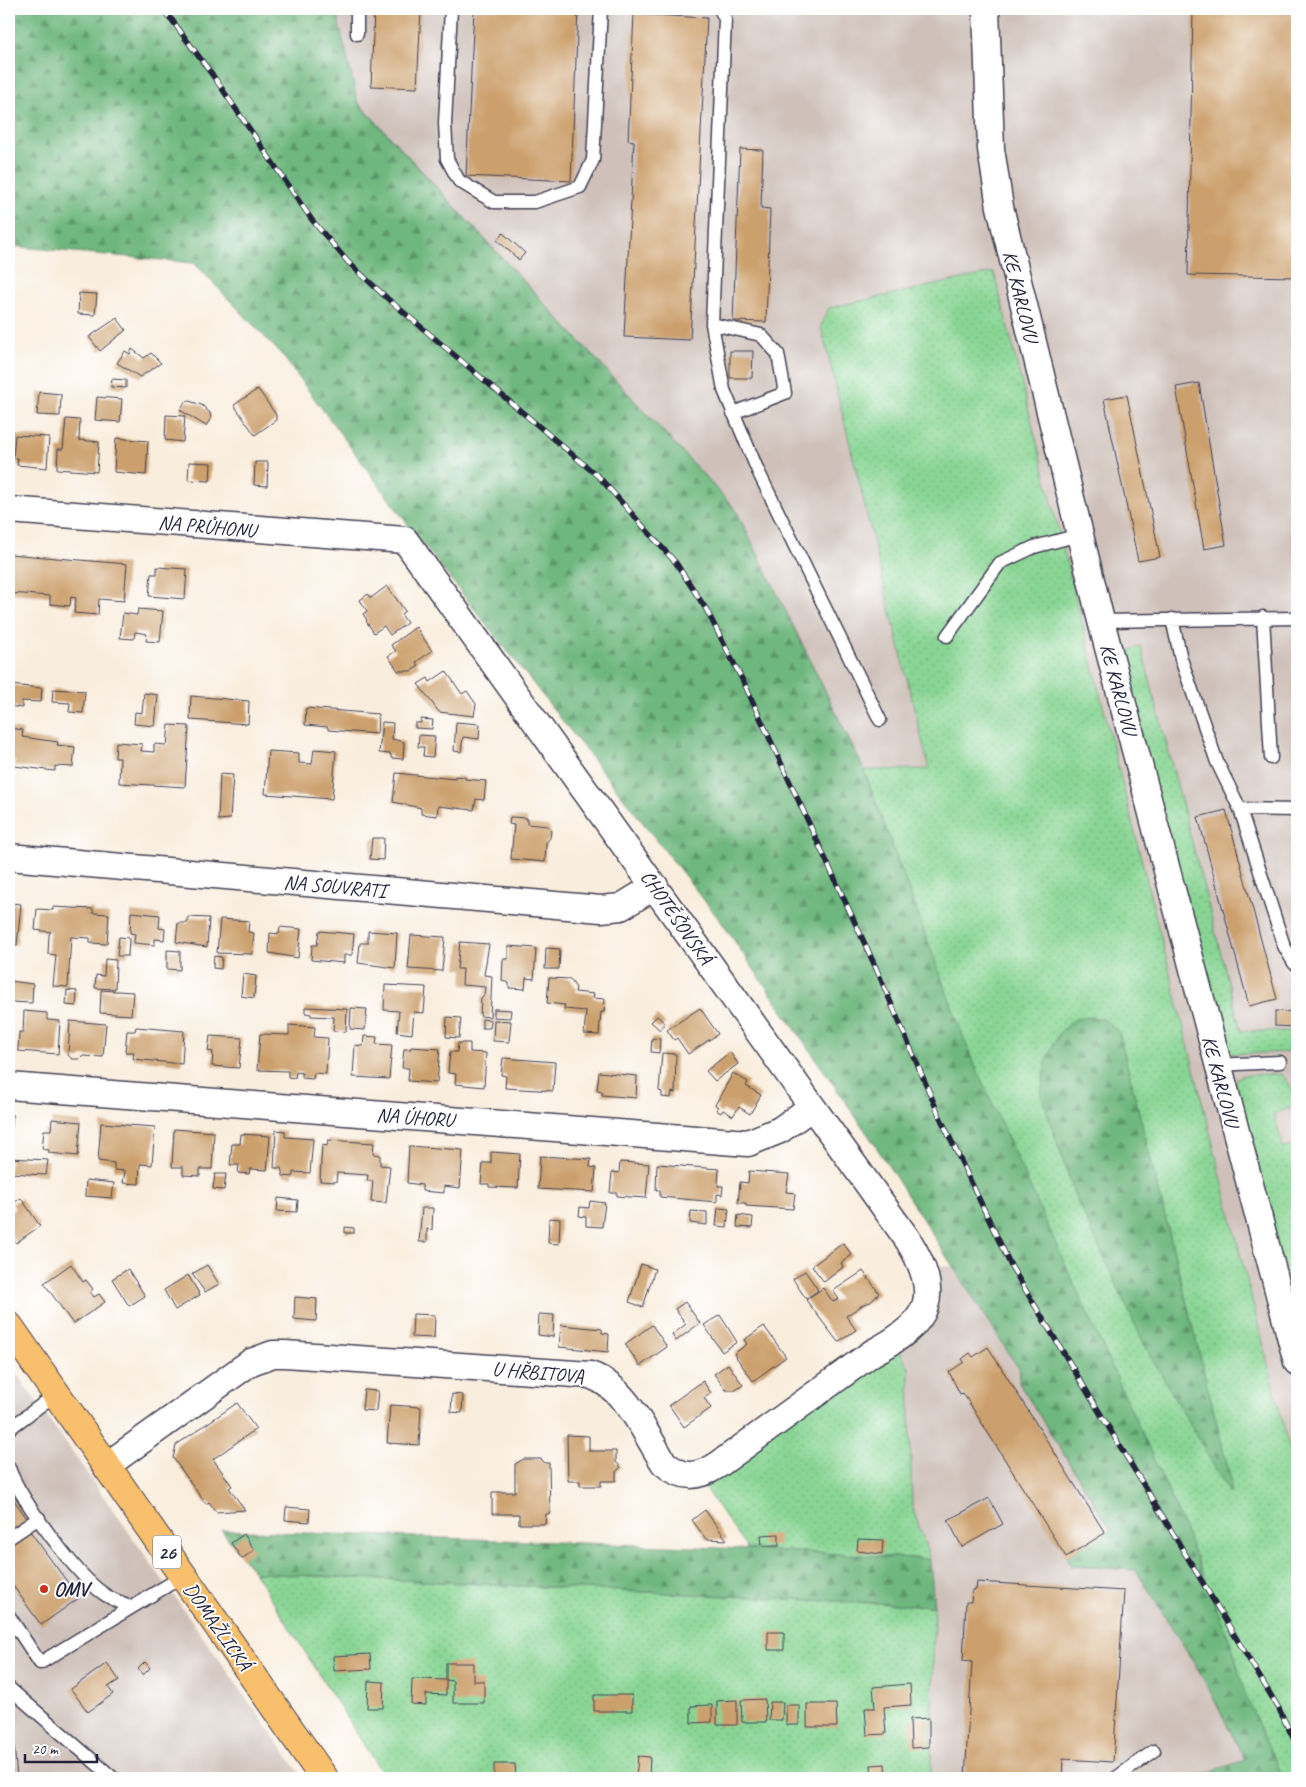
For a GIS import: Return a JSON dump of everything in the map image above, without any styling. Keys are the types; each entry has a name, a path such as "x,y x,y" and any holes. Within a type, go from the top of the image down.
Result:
{"main road":[{"name":"DOMAŽLICKÁ","path":"9,1326 324,1778"}],"street":[{"name":"KE KARLOVU","path":"986,9 991,150 1000,207 1101,621 1297,1362"},
{"name":"NA PRŮHONU","path":"9,510 405,540"},
{"name":"CHOTĚŠOVSKÁ","path":"405,540 908,1240 923,1264 928,1302"},
{"name":"NA SOUVRATI","path":"9,857 600,909 621,906 655,886"},
{"name":"NA ÚHORU","path":"9,1086 748,1143 780,1130 812,1107"},
{"name":"U HŘBITOVA","path":"106,1466 251,1362 268,1356 285,1354 590,1376 611,1386 622,1397 664,1463 674,1471 696,1476 718,1466 872,1353 894,1341 922,1315 928,1302"}],"lane":[{"path":"357,9 357,34"},
{"path":"450,9 445,123 447,159 459,181 494,202 535,202 580,187 593,160 601,9"},
{"path":"720,9 725,19 712,324 724,390 758,471 880,720"},
{"path":"712,324 761,335 778,354 785,393 733,413"},
{"path":"947,636 1000,563 1034,547 1079,535"},
{"path":"1101,621 1263,617 1297,618"},
{"path":"1263,617 1271,758"},
{"path":"1172,619 1181,659 1217,762 1240,809 1284,946 1294,963 1297,964"},
{"path":"1240,809 1297,810"},
{"path":"1217,1065 1280,1062"},
{"path":"9,1429 56,1394"},
{"path":"9,1468 12,1478 76,1568 104,1594 132,1607"},
{"path":"9,1538 39,1518"},
{"path":"9,1616 40,1663 183,1576"},
{"path":"10,1691 113,1778"},
{"path":"1116,1778 1154,1751"}],"shaded area":[{"path":"333,9 1297,9 1297,1477 994,272 829,308 821,326 929,770 864,770 736,510 358,103 337,15"},
{"path":"923,1264 954,1267 1021,1371 1019,1383 1111,1529 1297,1778 931,1778 934,1606 930,1559 912,1506 909,1369 894,1341 912,1325"},
{"path":"9,1363 303,1778 9,1778"}],"green space":[{"path":"9,9 333,9 337,15 358,103 736,510 864,770 971,1057 1174,1504 1232,1646 1246,1697 1283,1778 1219,1778 1215,1770 1245,1760 1201,1674 1136,1570 1071,1566 1066,1557 1111,1529 1019,1383 1020,1371 873,1142 722,923 415,534 282,355 194,263 9,246"},
{"path":"304,44 736,510 864,770 929,769 821,326 829,308 994,272 1297,1479 1297,1778 1283,1778 1271,1752 1246,1760 1201,1674 1019,1383 1020,1371"},
{"path":"1141,646 1241,1031 1297,1031 1297,1052 1230,1054 1223,1046 1121,662 1127,651"},
{"path":"1091,1017 1103,1019 1119,1032 1230,1476 1230,1494 1147,1350 1075,1196 1041,1094 1046,1059 1060,1032 1075,1019"},
{"path":"1281,1074 1291,1086 1296,1106 1274,1114 1283,1148 1297,1145 1295,1232 1297,1322 1234,1091 1236,1079 1243,1075"},
{"path":"894,1341 909,1368 912,1506 930,1559 748,1549 696,1476"},
{"path":"221,1530 748,1549 930,1559 934,1606 255,1573"},
{"path":"255,1573 934,1606 931,1778 385,1778"},
{"path":"1215,1770 1219,1778 1188,1778"}],"building":[{"path":"374,9 421,9 417,88 371,86"},
{"path":"474,9 578,9 571,181 466,176"},
{"path":"1193,9 1297,9 1297,277 1188,275"},
{"path":"634,14 707,18 690,340 624,337 634,141 628,140"},
{"path":"740,149 763,150 761,208 770,209 766,322 733,321"},
{"path":"503,233 525,253 519,260 497,240"},
{"path":"79,293 97,294 95,315 78,314"},
{"path":"117,318 126,330 100,351 89,337"},
{"path":"132,349 144,358 151,353 161,363 140,377 117,363 125,351 130,354"},
{"path":"730,351 753,351 752,378 730,378"},
{"path":"112,379 126,380 126,388 111,387"},
{"path":"1199,383 1226,545 1204,549 1176,387"},
{"path":"258,389 276,415 276,420 255,435 234,405"},
{"path":"39,392 61,394 60,416 37,415"},
{"path":"1127,395 1160,557 1138,561 1104,399"},
{"path":"97,397 122,399 120,422 95,420"},
{"path":"189,401 202,405 210,413 211,418 206,426 180,410 185,402"},
{"path":"166,415 185,416 183,442 165,440"},
{"path":"66,419 80,420 79,440 99,442 97,472 57,469 58,449 63,449"},
{"path":"15,435 49,437 47,468 17,465 18,458 13,458"},
{"path":"116,438 148,441 146,475 114,472"},
{"path":"189,462 211,463 210,481 188,480"},
{"path":"255,462 268,462 267,486 254,485"},
{"path":"9,554 127,564 124,601 99,599 98,615 74,613 76,598 71,597 70,606 50,604 50,596 9,593"},
{"path":"157,567 187,569 185,599 149,596 151,574 157,574"},
{"path":"387,586 405,611 401,614 407,623 390,635 384,626 374,633 363,614 367,611 360,600 368,594 371,598"},
{"path":"138,609 163,611 160,642 146,641 147,634 135,632 134,639 120,638 123,613 137,615"},
{"path":"416,627 432,651 416,662 419,666 411,671 398,671 388,656 396,651 391,645"},
{"path":"446,671 462,694 467,691 476,704 474,716 439,712 418,684 428,678 430,682"},
{"path":"9,685 42,688 41,702 22,701 22,708 9,706"},
{"path":"53,689 85,691 83,713 69,712 70,703 52,702"},
{"path":"144,693 158,695 155,726 134,724 135,712 142,713"},
{"path":"191,696 249,701 248,724 190,720"},
{"path":"306,708 378,714 377,734 328,730 328,727 305,725"},
{"path":"421,719 433,720 432,729 415,728 415,723 421,723"},
{"path":"382,722 393,723 392,739 404,742 403,759 391,758 391,754 379,753"},
{"path":"456,722 480,724 479,739 463,737 461,752 454,751"},
{"path":"169,725 189,726 185,787 119,783 120,758 115,758 116,742 142,744 141,751 154,752 154,744 167,745"},
{"path":"10,728 23,730 22,737 58,742 57,745 75,747 73,767 55,766 55,771 14,766 15,761 9,760"},
{"path":"419,735 435,736 433,757 423,756 424,747 418,747"},
{"path":"314,749 336,751 332,799 265,794 268,751 299,753 299,763 312,764"},
{"path":"396,773 455,779 455,776 486,781 484,800 476,799 474,810 438,806 437,816 421,814 421,808 393,802"},
{"path":"220,774 233,775 230,819 218,820"},
{"path":"1226,810 1277,999 1249,1006 1198,817"},
{"path":"510,817 527,818 527,824 548,826 551,831 550,838 546,843 545,862 511,859 514,825 509,824"},
{"path":"372,838 384,838 383,860 370,859"},
{"path":"1297,864 1297,894 1295,886"},
{"path":"9,903 21,904 17,945 9,944"},
{"path":"53,907 93,909 93,913 109,914 107,944 90,943 90,938 71,937 68,987 53,986 56,955 48,954 49,934 51,932 35,930 37,909 53,910"},
{"path":"131,912 160,915 159,928 165,929 164,940 155,939 155,945 134,943 135,934 130,933"},
{"path":"188,917 209,918 207,947 176,942 178,923 187,923"},
{"path":"220,919 249,921 248,932 254,933 252,954 217,953"},
{"path":"280,927 301,929 298,958 269,953 270,933 279,934"},
{"path":"319,931 354,934 352,955 344,955 344,963 311,960 312,945 317,945"},
{"path":"368,931 397,933 395,968 358,963 360,943 368,943"},
{"path":"411,935 445,937 442,971 408,969"},
{"path":"119,937 129,938 128,956 117,956"},
{"path":"460,942 489,944 484,975 492,976 490,1017 480,1016 481,998 484,995 485,987 462,985 463,969 457,969"},
{"path":"508,946 536,948 534,979 526,978 525,989 509,988 509,983 502,981 503,959 508,959"},
{"path":"546,948 560,949 559,969 545,969"},
{"path":"167,950 180,951 180,970 167,969"},
{"path":"214,956 222,957 221,969 213,968"},
{"path":"105,959 116,960 115,989 95,988 96,975 104,976"},
{"path":"243,974 256,976 254,998 241,996"},
{"path":"549,978 570,979 576,988 575,992 594,994 593,998 605,999 604,1012 601,1012 599,1035 584,1034 586,1011 564,1009 565,1005 547,1003"},
{"path":"9,981 33,984 32,1003 9,1002"},
{"path":"385,985 426,987 424,1013 414,1012 412,1034 397,1032 399,1011 384,1010"},
{"path":"67,990 77,991 76,1006 66,1005"},
{"path":"101,990 133,992 131,1015 100,1013"},
{"path":"305,1007 347,1009 346,1032 333,1031 334,1017 311,1016 311,1014 305,1013"},
{"path":"351,1008 367,1009 365,1030 350,1029"},
{"path":"700,1008 718,1034 688,1054 677,1038 674,1040 667,1030"},
{"path":"494,1009 511,1010 510,1018 494,1017"},
{"path":"24,1011 47,1013 47,1020 60,1021 58,1054 18,1051 19,1032 23,1032"},
{"path":"1275,1011 1297,1012 1297,1027 1275,1026"},
{"path":"657,1016 665,1023 660,1030 651,1022"},
{"path":"447,1017 461,1018 459,1038 446,1037"},
{"path":"482,1019 491,1020 490,1028 482,1028"},
{"path":"494,1020 511,1021 509,1042 493,1041"},
{"path":"70,1021 106,1024 103,1057 83,1056 80,1059 72,1059 68,1055"},
{"path":"289,1025 315,1027 314,1037 328,1038 326,1074 314,1073 313,1079 302,1078 302,1073 296,1072 295,1078 288,1077 288,1071 257,1070 260,1034 289,1035"},
{"path":"136,1027 184,1031 182,1064 133,1059 134,1052 125,1052 127,1031 135,1031"},
{"path":"210,1036 242,1038 239,1068 212,1066 213,1052 208,1051"},
{"path":"364,1036 377,1037 376,1044 392,1045 389,1079 353,1077 355,1045 363,1046"},
{"path":"652,1038 660,1039 659,1053 651,1052"},
{"path":"458,1043 470,1043 470,1052 486,1053 484,1087 455,1084 456,1074 448,1073 450,1052 457,1052"},
{"path":"411,1047 440,1049 437,1083 408,1081 409,1068 402,1068 404,1049 411,1049"},
{"path":"730,1052 738,1064 715,1081 706,1071"},
{"path":"662,1053 676,1054 675,1093 672,1092 671,1098 662,1097 662,1092 659,1091"},
{"path":"503,1058 555,1062 553,1091 505,1088 506,1076 501,1075"},
{"path":"599,1072 637,1076 636,1098 602,1095 602,1091 597,1090"},
{"path":"733,1073 748,1082 746,1086 761,1095 750,1114 739,1107 733,1116 723,1110 721,1113 716,1110 718,1107 715,1105"},
{"path":"9,1115 13,1115 12,1126 9,1125"},
{"path":"52,1119 81,1122 78,1156 49,1153 49,1150 42,1149 44,1130 51,1130"},
{"path":"101,1123 155,1127 152,1165 140,1164 139,1184 123,1183 125,1171 114,1170 114,1163 98,1161"},
{"path":"174,1129 214,1132 212,1169 200,1169 200,1176 183,1175 183,1167 172,1167"},
{"path":"276,1130 285,1131 285,1137 313,1139 310,1173 293,1172 293,1177 283,1176 281,1168 274,1168"},
{"path":"241,1134 270,1136 267,1170 250,1169 249,1174 238,1173 239,1165 230,1165 232,1144 240,1144"},
{"path":"328,1140 374,1143 373,1154 380,1155 380,1165 390,1166 386,1203 371,1202 373,1181 367,1181 368,1175 337,1173 336,1182 320,1181 322,1145 327,1146"},
{"path":"409,1146 463,1150 460,1188 444,1186 444,1193 422,1191 422,1185 407,1183"},
{"path":"491,1152 520,1154 518,1188 489,1187 489,1184 481,1184 483,1163 491,1163"},
{"path":"540,1156 591,1159 590,1167 596,1168 594,1192 538,1189"},
{"path":"10,1158 48,1160 46,1175 9,1173"},
{"path":"620,1162 649,1164 646,1198 617,1196 617,1193 610,1193 612,1172 619,1173"},
{"path":"657,1164 719,1169 718,1186 723,1186 722,1195 717,1194 717,1202 660,1197 660,1190 656,1190"},
{"path":"749,1171 789,1174 786,1192 795,1193 793,1209 746,1206 746,1203 738,1203 740,1182 748,1183"},
{"path":"215,1174 226,1174 224,1190 213,1189"},
{"path":"86,1180 114,1183 112,1198 85,1196"},
{"path":"21,1198 40,1226 16,1243 9,1233 9,1213 15,1208 12,1204"},
{"path":"278,1198 298,1200 297,1212 277,1211"},
{"path":"590,1201 605,1203 602,1227 586,1226 586,1217 579,1216 580,1207 589,1208"},
{"path":"422,1208 433,1208 432,1230 427,1229 427,1242 419,1242"},
{"path":"718,1208 729,1209 727,1227 716,1226"},
{"path":"691,1211 707,1212 707,1225 690,1223"},
{"path":"738,1215 753,1217 752,1228 737,1227"},
{"path":"549,1218 560,1219 559,1244 548,1243"},
{"path":"345,1227 354,1228 354,1233 345,1233"},
{"path":"843,1243 852,1255 841,1263 843,1267 824,1282 812,1266"},
{"path":"71,1264 83,1282 86,1280 93,1289 90,1292 94,1297 99,1294 105,1302 73,1324 44,1283"},
{"path":"641,1264 655,1269 643,1307 629,1302"},
{"path":"207,1265 219,1284 205,1292 192,1274"},
{"path":"128,1269 145,1296 129,1306 112,1279"},
{"path":"805,1271 818,1290 806,1299 793,1279"},
{"path":"863,1271 879,1293 871,1302 864,1304 846,1316 856,1330 838,1342 806,1300 823,1288 833,1302 839,1299 833,1291"},
{"path":"188,1275 200,1295 175,1310 164,1290"},
{"path":"295,1297 317,1299 316,1321 294,1319"},
{"path":"685,1302 700,1323 676,1341 672,1335 686,1324 675,1309"},
{"path":"413,1314 435,1315 434,1338 412,1337"},
{"path":"539,1314 554,1315 553,1337 538,1335"},
{"path":"720,1315 737,1342 722,1352 704,1325"},
{"path":"561,1325 602,1329 602,1333 609,1334 608,1352 559,1347"},
{"path":"652,1325 667,1347 640,1366 625,1344"},
{"path":"764,1326 786,1357 753,1381 734,1354 747,1344 744,1340"},
{"path":"988,1347 1105,1533 1066,1557 963,1393 960,1394 949,1372 964,1362 962,1359 970,1353 973,1357"},
{"path":"728,1364 743,1385 736,1390 726,1390 714,1374"},
{"path":"703,1381 711,1393 704,1398 711,1408 684,1427 669,1405"},
{"path":"364,1390 378,1391 376,1411 362,1410"},
{"path":"452,1394 463,1395 462,1413 451,1412"},
{"path":"237,1403 256,1429 213,1459 232,1486 229,1488 245,1510 216,1512 209,1502 206,1504 173,1458 176,1445"},
{"path":"390,1405 421,1407 419,1445 387,1443"},
{"path":"567,1435 589,1436 589,1451 616,1451 616,1462 621,1467 616,1472 616,1481 601,1481 601,1486 580,1486 580,1481 568,1481"},
{"path":"524,1459 541,1459 545,1463 549,1463 550,1514 546,1514 545,1524 519,1524 519,1514 492,1514 492,1492 515,1492 515,1464"},
{"name":"OMV","path":"9,1493 28,1520 24,1523 79,1598 41,1625 9,1580"},
{"path":"989,1498 1003,1524 962,1547 948,1520"},
{"path":"286,1507 310,1509 309,1522 285,1520"},
{"path":"705,1510 727,1540 706,1539 692,1520"},
{"path":"244,1534 254,1550 242,1559 231,1543"},
{"path":"779,1534 779,1546 762,1546 761,1535"},
{"path":"858,1539 883,1540 882,1554 857,1551"},
{"path":"977,1582 1124,1591 1113,1762 1063,1759 1062,1778 965,1778 972,1662 963,1661 966,1602 971,1602 972,1590 976,1590"},
{"path":"768,1632 784,1632 784,1650 768,1650"},
{"path":"370,1654 371,1669 334,1671 333,1656"},
{"path":"145,1662 150,1668 143,1675 138,1669"},
{"path":"107,1663 119,1680 108,1687 113,1694 88,1712 71,1689"},
{"path":"446,1663 473,1663 473,1681 484,1681 484,1703 453,1703 453,1681 446,1680"},
{"path":"412,1679 446,1680 446,1695 426,1694 426,1705 411,1704"},
{"path":"368,1681 384,1682 383,1708 367,1708"},
{"path":"910,1684 911,1705 884,1707 886,1734 867,1735 865,1708 875,1708 873,1687"},
{"path":"594,1695 632,1695 632,1711 594,1711"},
{"path":"765,1699 766,1722 742,1722 741,1700"},
{"path":"737,1700 737,1725 717,1725 717,1701"},
{"path":"770,1702 783,1702 782,1720 769,1720"},
{"path":"807,1704 836,1704 837,1727 807,1727"},
{"path":"712,1705 712,1722 691,1723 691,1706"},
{"path":"786,1705 799,1705 799,1725 786,1725"},
{"path":"11,1712 17,1777 9,1778 9,1713"},
{"path":"929,1718 929,1747 911,1748 910,1719"},
{"path":"638,1756 650,1757 649,1778 636,1778"},
{"path":"494,1764 515,1764 516,1778 494,1778"},
{"path":"885,1764 886,1778 872,1778 871,1765"}],"railway":[{"path":"161,9 172,20 216,80 312,220 348,262 388,299 599,477 676,563 706,609 744,683 876,968 940,1117 1011,1266 1278,1707 1297,1746"}],"place":[{"name":"OMV","path":"44,1589"}]}
